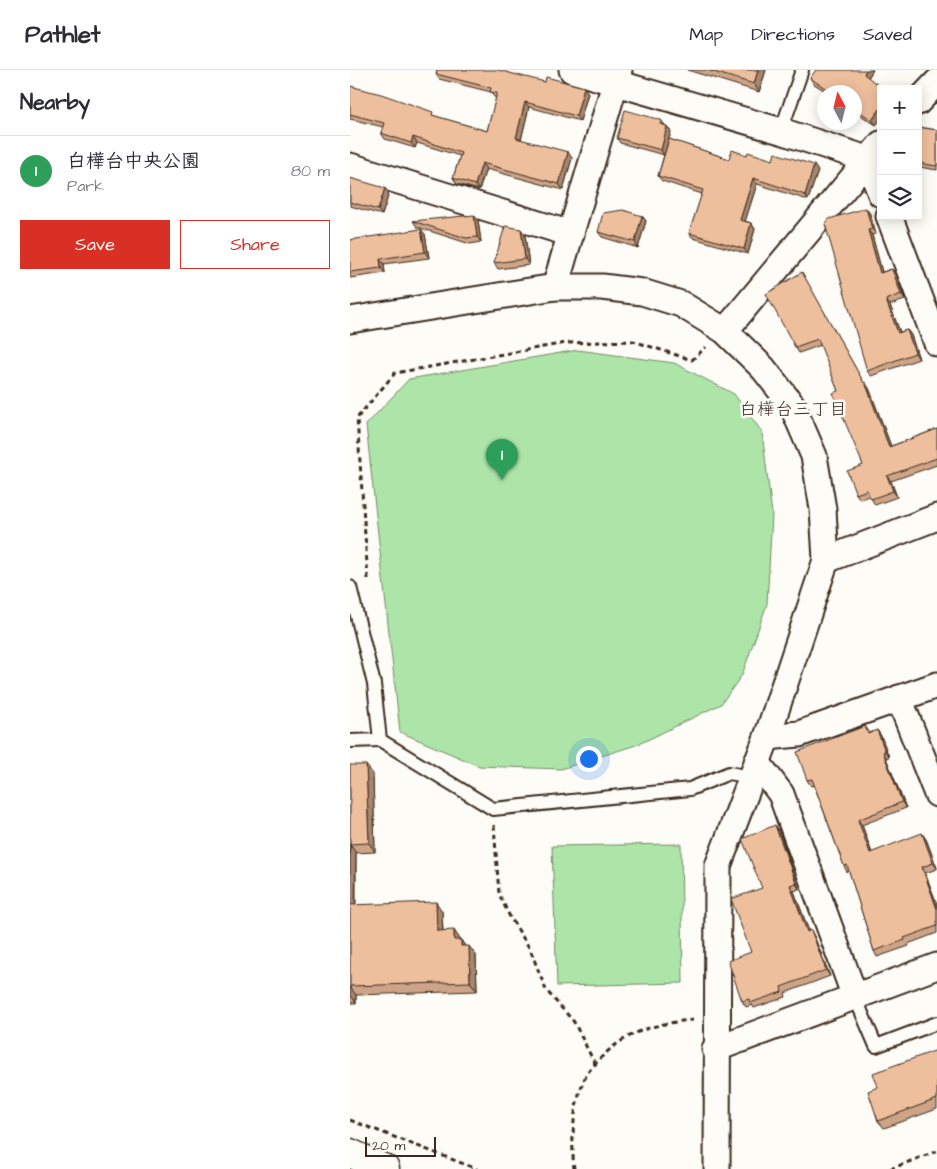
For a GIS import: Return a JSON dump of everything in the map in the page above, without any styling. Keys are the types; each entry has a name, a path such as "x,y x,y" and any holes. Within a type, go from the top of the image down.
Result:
{"street":[{"path":"572,70 617,76 782,131 874,152"},
{"path":"555,287 617,76"},
{"path":"922,98 937,82"},
{"path":"874,152 878,175"},
{"path":"725,331 874,152"},
{"path":"350,166 571,234"},
{"path":"891,220 932,316 937,343"},
{"path":"350,320 555,287 602,287 642,292 681,304 725,331 763,368 792,405 814,456 823,509 826,560 767,737 718,866 715,1049 717,1169"},
{"path":"826,560 937,517"},
{"path":"767,737 799,734 937,685"},
{"path":"900,698 937,794"},
{"path":"754,770 781,794 855,996"},
{"path":"715,1049 937,966"},
{"path":"350,1153 385,1169"}],"lane":[{"path":"782,131 802,70"},
{"path":"350,587 374,684 380,740"},
{"path":"350,741 380,740 493,809 690,789 729,773 754,770"},
{"path":"855,996 876,1046 937,1023"}],"path":[{"path":"368,585 357,418 395,374 566,343 632,342 692,360 725,331"},
{"path":"493,809 498,894 530,949 546,990 550,991 574,1022 595,1064"},
{"path":"574,1169 573,1118 587,1074 607,1051 639,1030 674,1022 716,1018"},
{"path":"350,1120 477,1169"},
{"path":"890,1169 937,1151"}],"green space":[{"path":"578,350 674,363 734,394 762,432 772,514 767,604 742,675 721,704 639,744 561,769 479,766 400,732 366,425 409,379"},
{"path":"681,844 683,983 557,986 552,846"}],"building":[{"path":"437,70 498,70 545,82 546,77 584,87 576,116 525,102 516,138 568,152 559,184 482,163 475,185 453,178 461,153 413,137 411,143 381,133 384,123 350,114 350,86 381,94 433,112 432,115 487,131 497,93 490,92 491,88 436,74"},
{"path":"707,70 758,70 754,84"},
{"path":"816,70 866,70 864,74 878,85 877,113 872,120 862,113 862,85 820,85 810,78"},
{"path":"625,110 661,120 660,124 667,126 661,150 617,138"},
{"path":"922,128 937,130 937,166 922,164"},
{"path":"669,139 729,159 732,150 747,155 748,152 773,160 775,153 814,165 805,195 753,178 740,220 751,223 744,249 689,233 703,190 658,176"},
{"path":"350,178 385,188 378,210 350,202"},
{"path":"866,208 872,229 868,230 880,273 892,269 901,294 886,300 898,333 907,330 915,353 867,371 825,224 829,219"},
{"path":"623,210 642,216 635,242 598,232 603,213"},
{"path":"474,215 477,237 466,238 413,221"},
{"path":"505,226 521,229 525,259 494,263"},
{"path":"421,229 425,252 380,259 381,268 350,272 350,240"},
{"path":"802,272 865,382 889,447 937,429 937,458 887,476 893,491 871,499 867,490 856,494 847,471 863,465 833,393 838,391 818,339 795,347 766,294"},
{"path":"865,726 868,734 877,730 885,751 883,752 902,802 858,820 870,853 922,833 933,863 922,867 937,909 937,926 874,951 847,865 844,866 812,779 807,780 797,752"},
{"path":"350,765 366,765 369,843 350,844"},
{"path":"775,825 796,883 790,885 807,932 811,930 826,970 781,987 782,992 750,1003 749,999 742,1001 728,961 751,952 731,899 762,888 742,839"},
{"path":"436,902 437,931 454,930 454,940 461,940 461,946 469,946 470,982 350,986 350,905"},
{"path":"937,1050 937,1099 878,1121 868,1091 878,1087 873,1073"}],"place":[{"name":"白樺台中央公園","path":"502,480"}],"district":[{"name":"白樺台三丁目","path":"793,409"}]}
